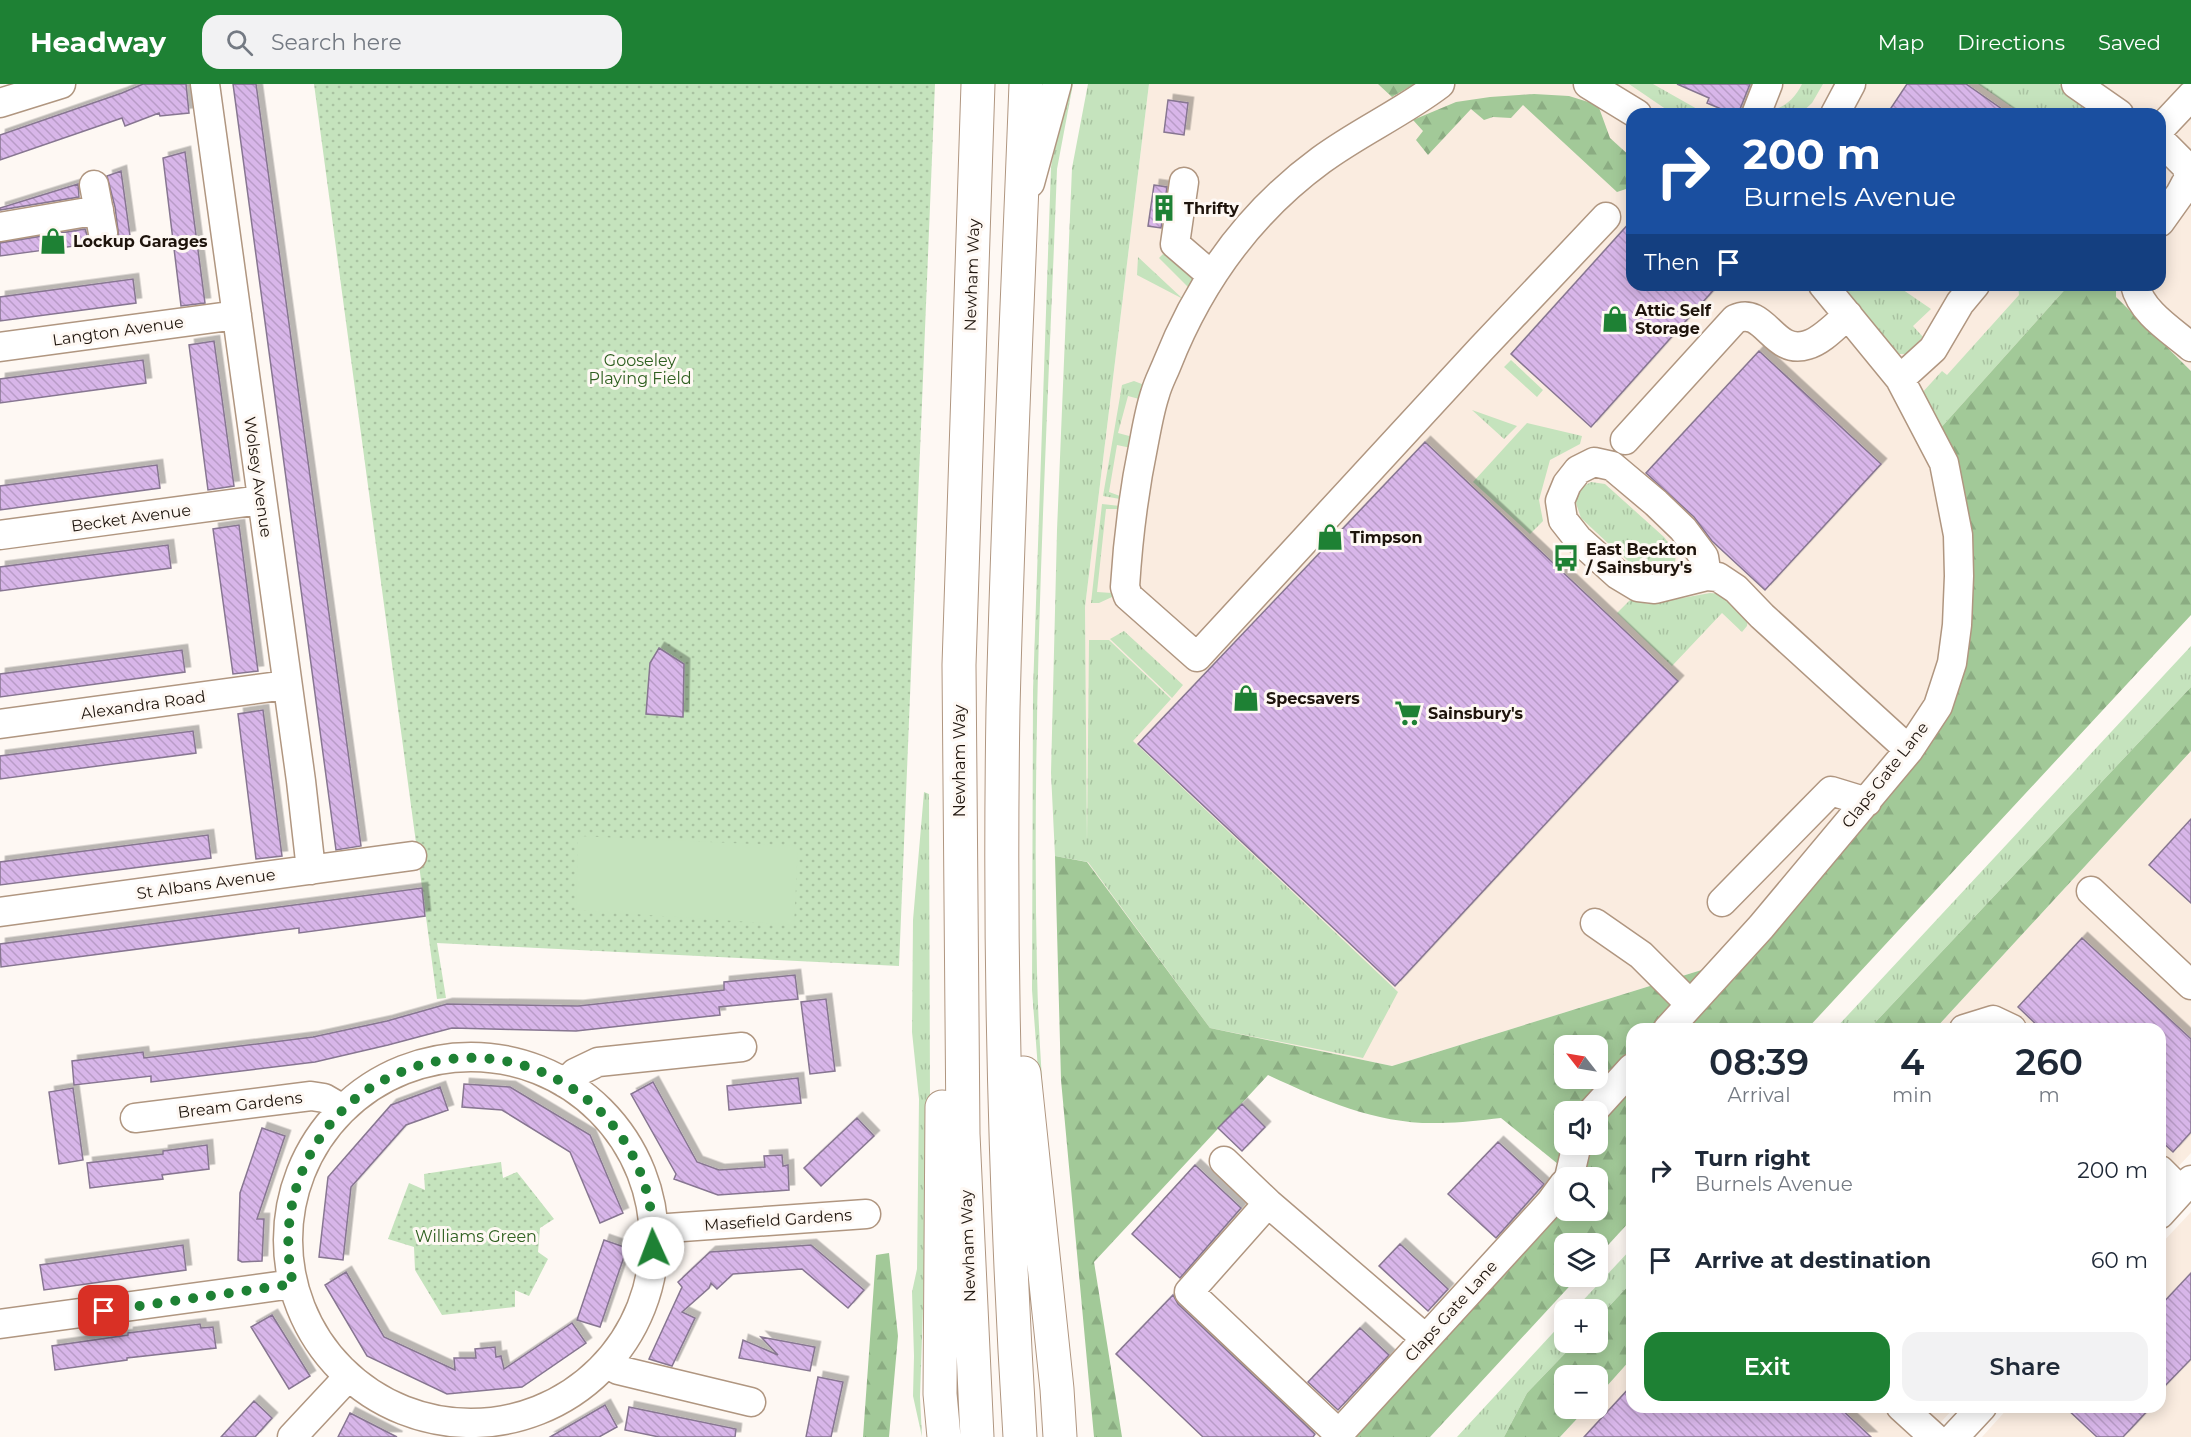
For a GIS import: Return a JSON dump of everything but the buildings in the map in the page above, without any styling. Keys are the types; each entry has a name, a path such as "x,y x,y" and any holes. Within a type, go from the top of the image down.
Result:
{"highway":[{"name":"Newham Way","path":"977,1437 964,1145 959,666 978,84"},
{"path":"1020,1436 1006,1131 1003,711 1026,84"},
{"path":"944,1437 940,1394 943,1083 949,997 961,917"},
{"path":"1003,917 1040,1217 1057,1389 1059,1437"}],"street":[{"path":"0,103 61,84"},
{"name":"Wolsey Avenue","path":"205,84 286,686 301,781 311,870"},
{"path":"1021,218 1057,84"},
{"path":"1440,84 1320,160 1277,197 1242,234 1211,275 1181,328 1155,393 1132,505 1125,587 1128,597 1197,657 1481,349 1606,218"},
{"path":"1588,84 1627,108"},
{"path":"1758,108 1768,84"},
{"path":"1838,108 1851,84"},
{"path":"2076,84 2110,108"},
{"path":"2166,123 2191,96"},
{"path":"2166,146 2186,166 2189,177 2166,214"},
{"path":"1184,182 1175,244 1211,275"},
{"path":"0,227 99,210"},
{"name":"Claps Gate Lane","path":"1673,1023 1761,927 1909,750 1938,706 1952,663 1957,624 1958,535 1944,463 1900,379 1828,291"},
{"path":"1900,379 1933,349 1960,303 1970,291"},
{"path":"2137,291 2141,301 2156,318 2191,346"},
{"path":"1625,440 1735,319 1744,314 1753,316 1770,332 1794,347 1806,346 1818,340 1848,315"},
{"name":"Langton Avenue","path":"0,347 237,315"},
{"path":"1707,576 1704,557 1683,529 1656,502 1612,466 1594,462 1578,470 1567,484 1560,501 1563,520 1578,538 1618,575 1638,587 1655,589 1707,576 1718,577 1736,589 1762,616 1909,750"},
{"name":"Becket Avenue","path":"0,535 261,500"},
{"name":"Alexandra Road","path":"0,724 286,686"},
{"path":"1722,902 1832,791 1867,802"},
{"name":"St Albans Avenue","path":"0,912 412,856"},
{"path":"2091,891 2191,985"},
{"path":"1595,923 1641,955 1690,1004"},
{"path":"1983,1023 1993,1020 1999,1023"},
{"path":"565,1083 575,1073 598,1062 742,1047"},
{"path":"450,1058 490,1058 529,1066 565,1083 594,1104 618,1130 636,1161 648,1194 654,1229 652,1266 644,1301 628,1333 607,1363 577,1390 541,1410 501,1421 460,1423 420,1416 382,1401 348,1377 324,1350 310,1326 293,1284 288,1242 291,1205 302,1169 320,1137 344,1109 375,1084 411,1067 450,1058"},
{"path":"1602,1101 1626,1075"},
{"name":"Bream Gardens","path":"135,1118 311,1096 324,1098 344,1109"},
{"path":"1224,1161 1268,1203 1425,1338"},
{"path":"2166,1173 2186,1185 2166,1207"},
{"name":"Claps Gate Lane","path":"1337,1436 1554,1198"},
{"path":"1268,1203 1189,1292 1337,1436"},
{"name":"Masefield Gardens","path":"654,1229 866,1214"},
{"path":"0,1324 293,1284"},
{"path":"607,1363 618,1370 752,1402"},
{"path":"292,1437 348,1377"},
{"path":"1908,1413 1934,1437"},
{"path":"1954,1437 1976,1413"}],"shaded area":[{"path":"1149,84 2191,84 2191,371 2115,297 2116,291 2166,291 2166,108 1626,108 1626,291 2064,291 1938,431 1960,489 1948,702 1708,968 1392,1066 1210,1028 1087,862 1085,607"},
{"path":"2191,751 2191,1153 2166,1180 2166,1023 1941,1023"},
{"path":"2191,1212 2191,1437 1982,1437 2004,1413 2166,1413 2166,1239"},
{"path":"1626,1365 1626,1413 1949,1413 1927,1437 1560,1437 1577,1419 1608,1419 1608,1385"}],"green space":[{"name":"Gooseley Playing Field","path":"314,84 935,84 899,966 437,943 446,998 437,999"},
{"path":"1067,84 1073,84 1057,169 1041,570 1036,771 1038,1006 1056,1248 1053,1267 1032,990 1033,690 1051,167"},
{"path":"1088,84 1149,84 1085,607 1087,844 1089,640 1109,640 1171,699 1133,741 1398,992 1363,1058 1210,1028 1088,862 1055,856 1051,773 1057,530 1072,168"},
{"path":"1378,84 1414,84 1392,97"},
{"path":"1629,84 1653,84 1695,108 1664,108"},
{"path":"1802,84 1823,84 1807,108 1778,108 1794,96"},
{"path":"1978,84 2059,84 2091,108 2013,108"},
{"path":"1534,94 1569,96 1598,105 1610,138 1626,153 1626,189 1617,192 1523,105 1511,118 1493,117 1484,120 1471,109 1428,155 1416,140 1423,131 1413,120 1456,102"},
{"path":"1167,250 1197,277 1190,289 1159,258"},
{"path":"1138,257 1183,299 1137,275"},
{"path":"1847,291 1905,291 1931,309 1913,326 1923,337 1906,354 1897,354"},
{"path":"2019,291 2064,291 1938,431 1921,394 1942,371 1947,375 2019,295"},
{"path":"2064,291 2116,291 2116,297 2191,371 2191,615 1813,1023 1626,1023 1626,1226 1608,1245 1608,1233 1554,1233 1554,1287 1569,1287 1558,1299 1554,1299 1554,1303 1430,1437 1354,1437 1554,1217 1554,1221 1608,1221 1608,1167 1562,1167 1501,1118 1440,1123 1395,1120 1330,1102 1268,1075 1094,1262 1122,1437 1094,1437 1061,1080 1055,856 1087,862 1210,1028 1392,1066 1708,968 1919,751 1964,646 1938,431"},
{"path":"1511,360 1543,390 1537,397 1504,367"},
{"path":"1134,381 1147,386 1143,400 1128,396 1118,433 1133,437 1131,448 1117,445 1109,492 1120,496 1120,499 1103,496 1122,385"},
{"path":"1472,410 1517,426 1504,439"},
{"path":"1527,423 1582,436 1580,444 1550,460 1539,500 1543,521 1530,534 1473,482"},
{"path":"1591,482 1605,484 1664,537 1676,553 1674,572 1662,578 1641,572 1581,518 1576,503 1579,489"},
{"path":"1102,504 1120,506 1119,509 1106,509 1097,592 1112,593 1112,597 1099,603 1091,603"},
{"path":"1710,593 1723,594 1748,618 1747,626 1742,632 1722,613 1672,666 1617,613 1630,600 1649,604"},
{"path":"1124,631 1183,685 1172,698 1110,639"},
{"path":"2191,646 2191,687 1875,1023 1841,1023"},
{"path":"2191,687 2191,751 1941,1023 1875,1023"},
{"path":"924,792 929,794 930,1104 920,1397 922,1437 913,1396 912,1292 917,1269 919,1099 912,1032 913,920"},
{"path":"578,836 798,846 794,925 576,910"},
{"name":"Williams Green","path":"501,1162 503,1178 517,1172 554,1219 540,1228 538,1252 548,1259 529,1296 515,1290 515,1307 442,1315 415,1270 414,1247 388,1239 409,1183 425,1190 424,1174"},
{"path":"889,1253 898,1336 889,1437 863,1437 876,1255"},
{"path":"1626,1254 1626,1288 1608,1307 1608,1299 1584,1299 1596,1287 1608,1287 1608,1274"},
{"path":"1626,1288 1626,1365 1608,1385 1608,1365 1554,1365 1554,1419 1577,1419 1560,1437 1504,1437 1527,1393 1565,1353 1608,1353 1608,1307"},
{"path":"1554,1332 1554,1353 1565,1353 1527,1393 1504,1437 1457,1437"}],"place":[{"name":"Thrifty","path":"1164,208"},
{"name":"Lockup Garages","path":"53,241"},
{"name":"Attic Self Storage","path":"1615,319"},
{"name":"Timpson","path":"1330,537"},
{"name":"East Beckton / Sainsbury's","path":"1566,558"},
{"name":"Specsavers","path":"1246,698"},
{"name":"Sainsbury's","path":"1408,713"}],"route":[{"path":"104,1311 293,1284 288,1242 291,1205 302,1169 320,1137 344,1109 375,1084 411,1067 450,1058 490,1058 529,1066 565,1083 594,1104 618,1130 636,1161 648,1194 654,1229 653,1248"}]}
